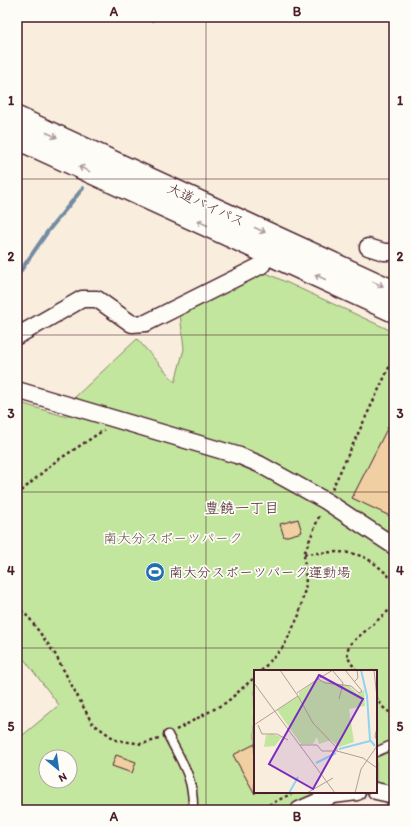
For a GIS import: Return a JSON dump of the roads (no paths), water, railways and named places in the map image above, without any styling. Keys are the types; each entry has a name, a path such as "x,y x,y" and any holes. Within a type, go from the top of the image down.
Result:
{"highway":[{"name":"大道バイパス","path":"17,118 394,292"},
{"name":"大道バイパス","path":"17,138 394,311"}],"street":[{"path":"368,247 384,252 394,252"},
{"path":"17,336 82,299 97,299 132,324 146,323 262,265 267,253"},
{"path":"17,390 240,456 259,464 323,506 394,546"},
{"path":"377,791 394,795"},
{"path":"299,810 333,795 349,793"}],"lane":[{"path":"168,735 190,777 193,810"},
{"path":"377,752 394,744"}],"waterway":[{"path":"17,276 48,231 83,188"}],"place":[{"name":"南大分スポーツパーク運動場","path":"155,572"}],"district":[{"name":"豊饒一丁目","path":"242,508"}],"park label":[{"name":"南大分スポーツパーク","path":"173,538"}]}
